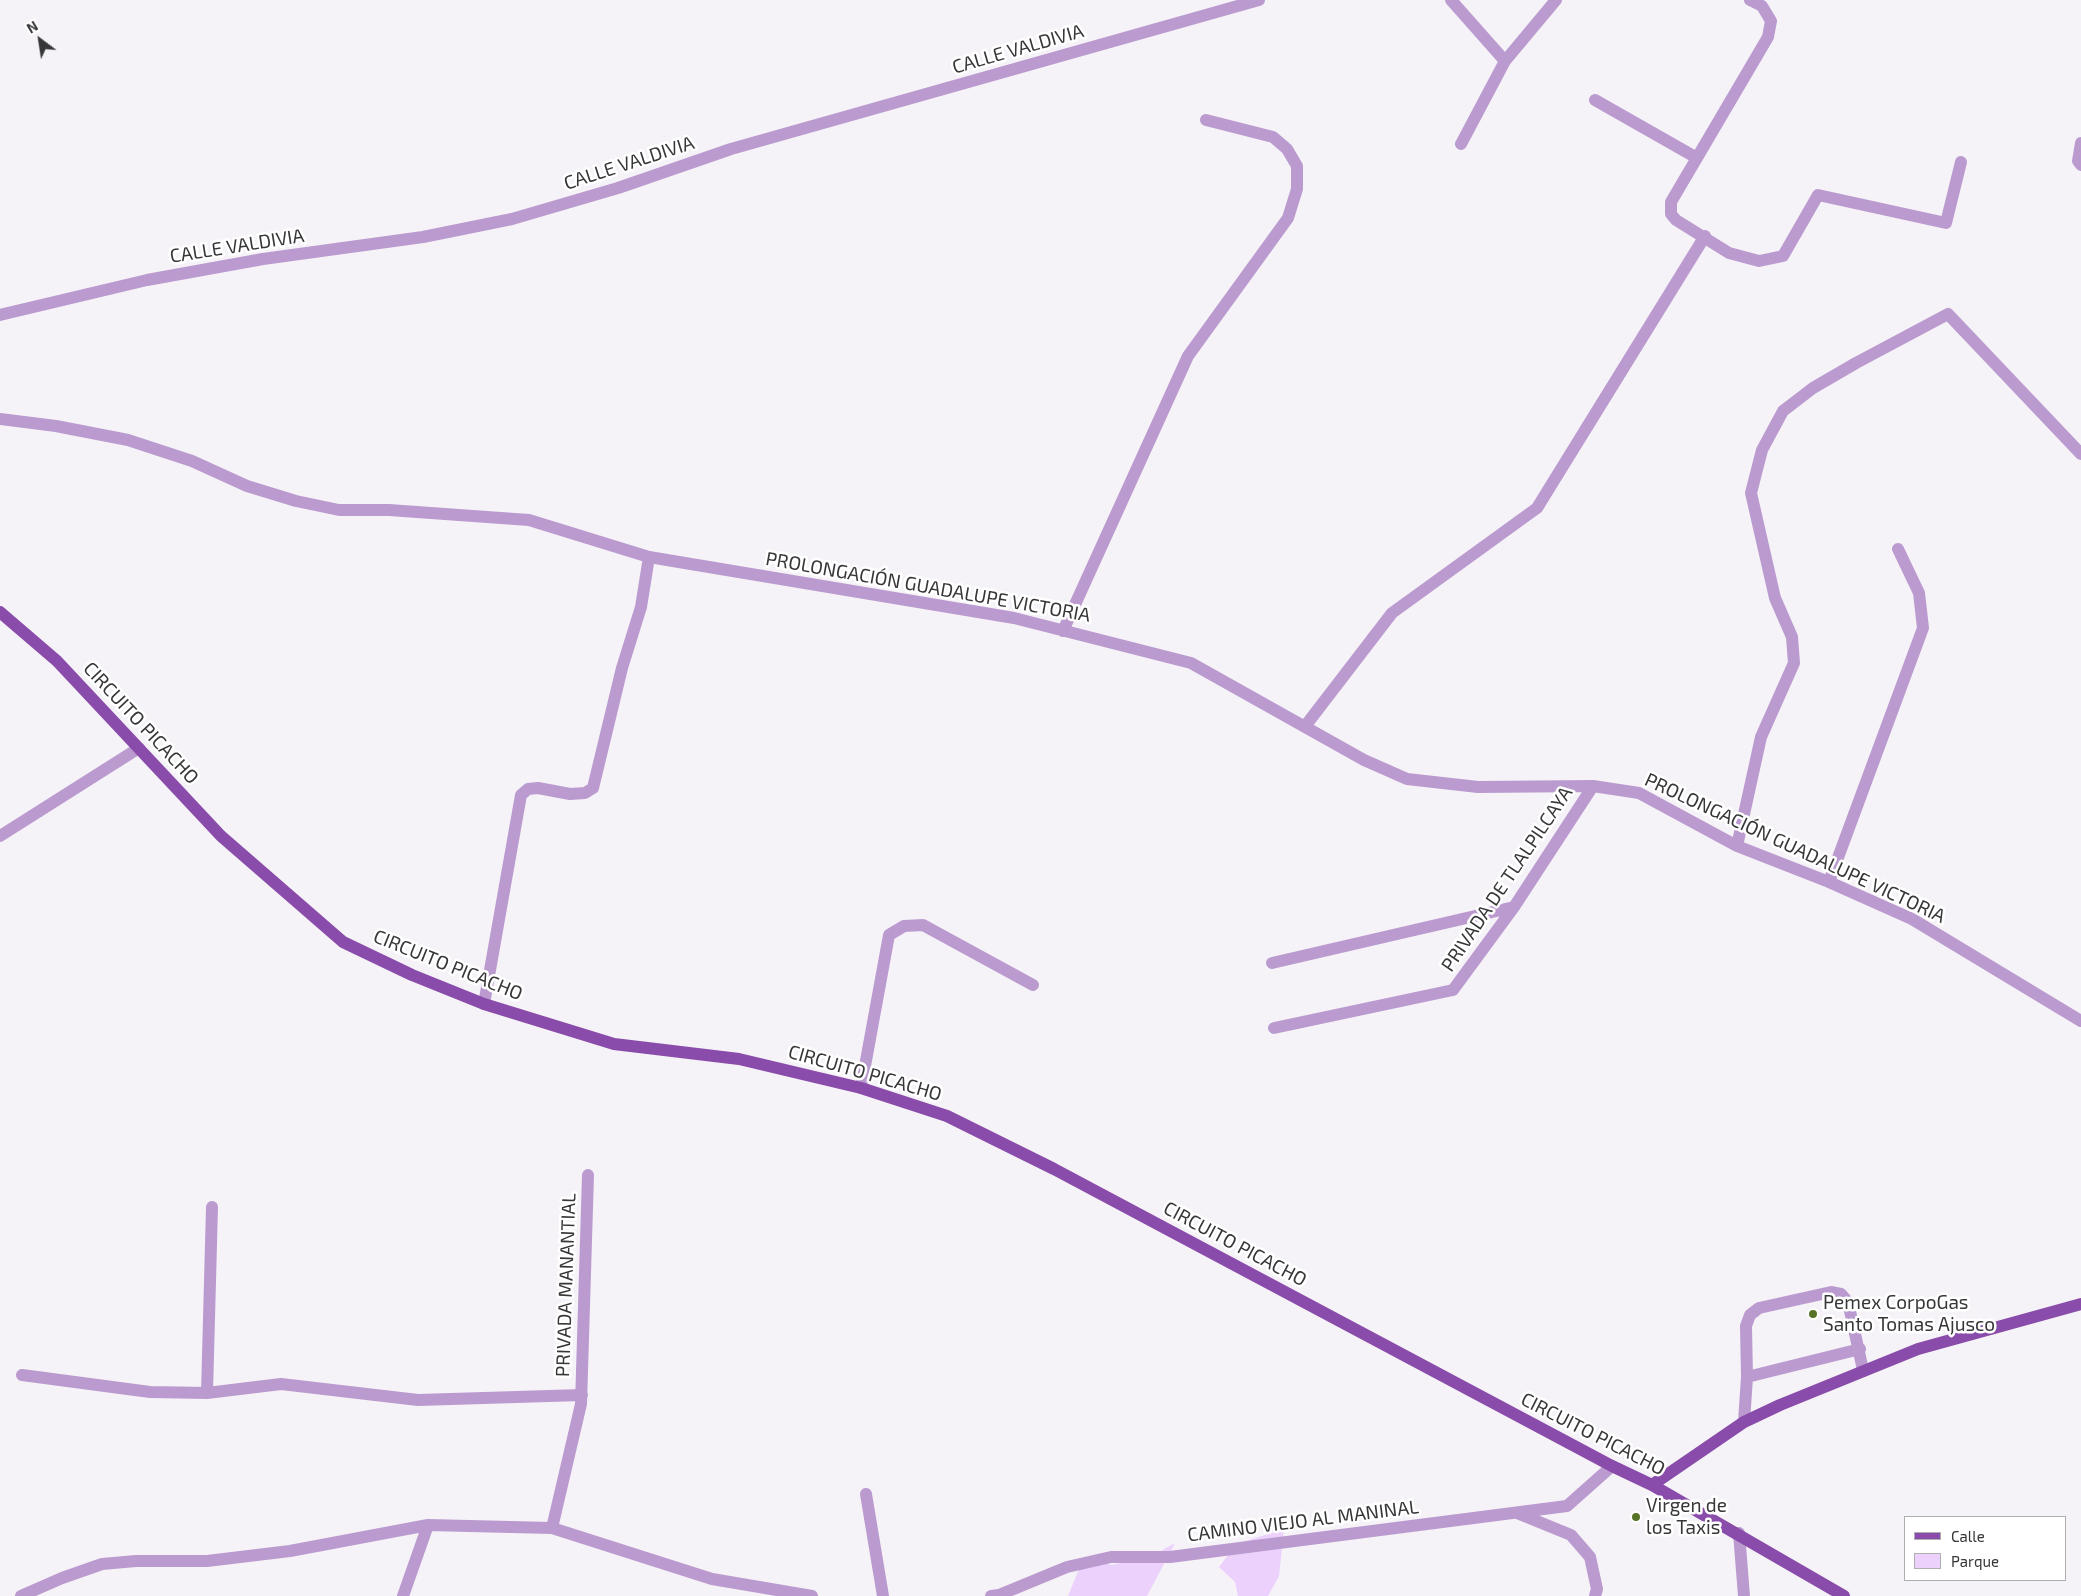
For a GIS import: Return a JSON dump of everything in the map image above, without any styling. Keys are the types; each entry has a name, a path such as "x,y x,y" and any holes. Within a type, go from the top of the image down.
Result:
{"main road":[{"name":"CIRCUITO PICACHO","path":"0,612 57,661 221,836 343,942 412,975 484,1004 614,1044 739,1059 860,1088 947,1116 1054,1169 1612,1466 1652,1485 1739,1533 1844,1596"},
{"path":"1652,1485 1744,1422 1863,1370 1918,1349 2081,1304"}],"street":[{"name":"CALLE VALDIVIA","path":"0,315 157,278 264,259 423,237 512,219 618,188 731,149 1231,5 1259,0"},
{"path":"1451,0 1505,61"},
{"path":"1461,144 1505,61 1556,0"},
{"path":"1750,0 1762,6 1771,21 1768,37 1672,202 1671,214 1676,220 1705,236 1729,253 1759,262 1783,256 1818,195 1946,223 1961,162"},
{"path":"1594,100 1697,158"},
{"path":"1063,631 1188,356 1288,218 1297,189 1298,166 1287,150 1273,136 1206,120"},
{"path":"2081,144 2078,161 2081,165"},
{"path":"1306,725 1392,613 1537,508 1705,236"},
{"path":"1737,846 1761,737 1794,663 1792,637 1775,598 1751,493 1762,450 1783,411 1813,388 1948,314 2081,454"},
{"name":"PROLONGACIÓN GUADALUPE VICTORIA","path":"0,419 56,426 128,440 192,461 247,486 296,502 339,510 389,510 529,520 649,556 1014,618 1099,638 1191,663 1306,725 1364,760 1408,779 1478,787 1593,786 1639,793 1737,846 1829,882 1912,919 2081,1021"},
{"path":"1829,882 1924,628 1919,593 1898,549"},
{"path":"484,1004 521,795 528,789 538,788 570,794 585,793 592,788 622,668 640,607 649,556"},
{"path":"0,836 139,748"},
{"name":"PRIVADA DE TLALPILCAYA","path":"1274,1028 1453,990 1514,907 1593,786"},
{"path":"1272,963 1514,907"},
{"path":"860,1088 889,935 904,926 923,925 1033,985"},
{"name":"PRIVADA MANANTIAL","path":"552,1528 582,1395 588,1175"},
{"path":"206,1393 212,1207"},
{"path":"1744,1422 1747,1377 1746,1326 1750,1315 1759,1308 1831,1292 1841,1294 1848,1302 1860,1349 1863,1370"},
{"path":"1747,1377 1860,1349"},
{"path":"22,1376 150,1392 206,1393 281,1384 418,1400 582,1395"},
{"name":"CAMINO VIEJO AL MANINAL","path":"990,1596 999,1595 1067,1567 1112,1557 1170,1556 1567,1506 1612,1466"},
{"path":"866,1494 883,1596"},
{"path":"1515,1512 1571,1535 1590,1557 1597,1589 1595,1596"},
{"path":"403,1596 428,1525"},
{"path":"21,1596 62,1578 102,1564 136,1561 207,1562 290,1551 428,1525 552,1528 712,1579 812,1596"},
{"path":"1739,1533 1744,1596"}],"green space":[{"path":"1284,1529 1279,1576 1268,1596 1238,1596 1235,1582 1219,1567 1236,1544"},
{"path":"1175,1543 1147,1596 1068,1596 1079,1569 1094,1560 1112,1565 1152,1556"}],"place":[{"name":"Pemex CorpoGas Santo Tomas Ajusco","path":"1813,1314"},
{"name":"Virgen de los Taxis","path":"1636,1517"}]}
